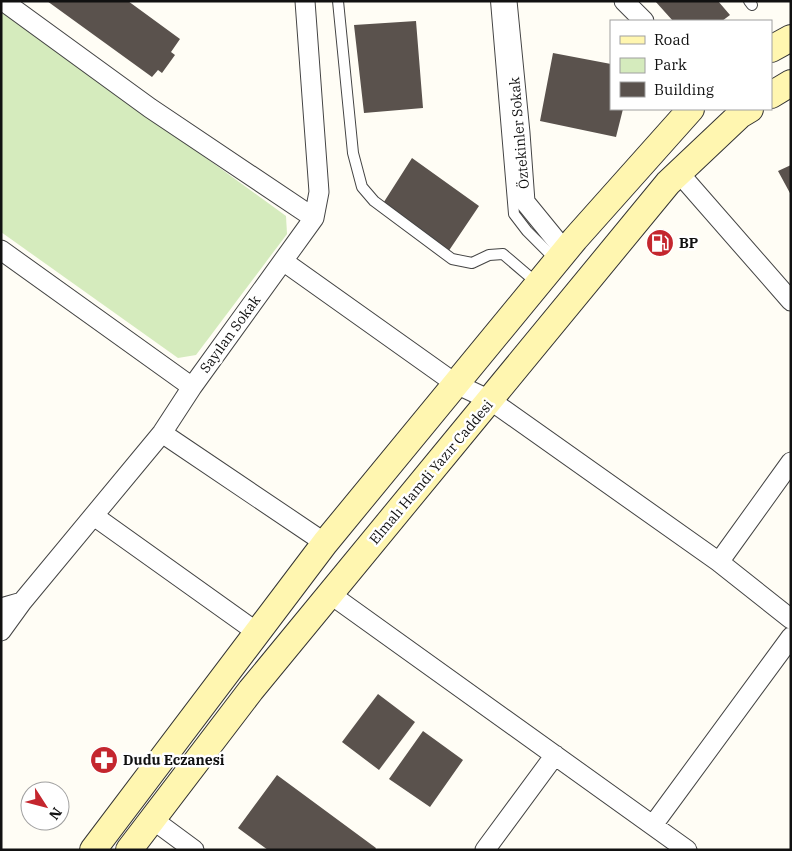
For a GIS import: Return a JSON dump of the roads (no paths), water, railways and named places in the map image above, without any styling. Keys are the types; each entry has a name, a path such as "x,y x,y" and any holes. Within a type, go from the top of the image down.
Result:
{"main road":[{"path":"772,48 791,38"},
{"path":"772,94 791,83"},
{"path":"93,850 325,543 561,256 690,110"},
{"name":"Elmalı Hamdi Yazır Caddesi","path":"129,850 251,690 662,191 740,115 748,110"}],"street":[{"name":"Sayılan Sokak","path":"1,631 22,602 162,433 192,387 314,218 319,192 305,1"},
{"name":"Öztekinler Sokak","path":"507,1 525,202 561,256"},
{"path":"624,1 643,20"},
{"path":"5,2 150,108 314,218"},
{"path":"679,173 791,301"},
{"path":"1,250 192,387"},
{"path":"283,262 456,384 490,400 719,562 791,619"},
{"path":"162,433 325,543"},
{"path":"719,562 791,462"},
{"path":"94,516 258,633"},
{"path":"330,594 686,850"},
{"path":"1,608 22,602"},
{"path":"653,826 791,637"},
{"path":"485,850 555,756"},
{"path":"152,819 194,850"}],"lane":[{"path":"338,1 353,153 362,187 374,201 452,260 472,263 489,255 503,254 538,284"},
{"path":"496,1 514,214 527,231 561,256"}],"place":[{"name":"BP","path":"660,243"},
{"name":"Dudu Eczanesi","path":"104,760"}]}
